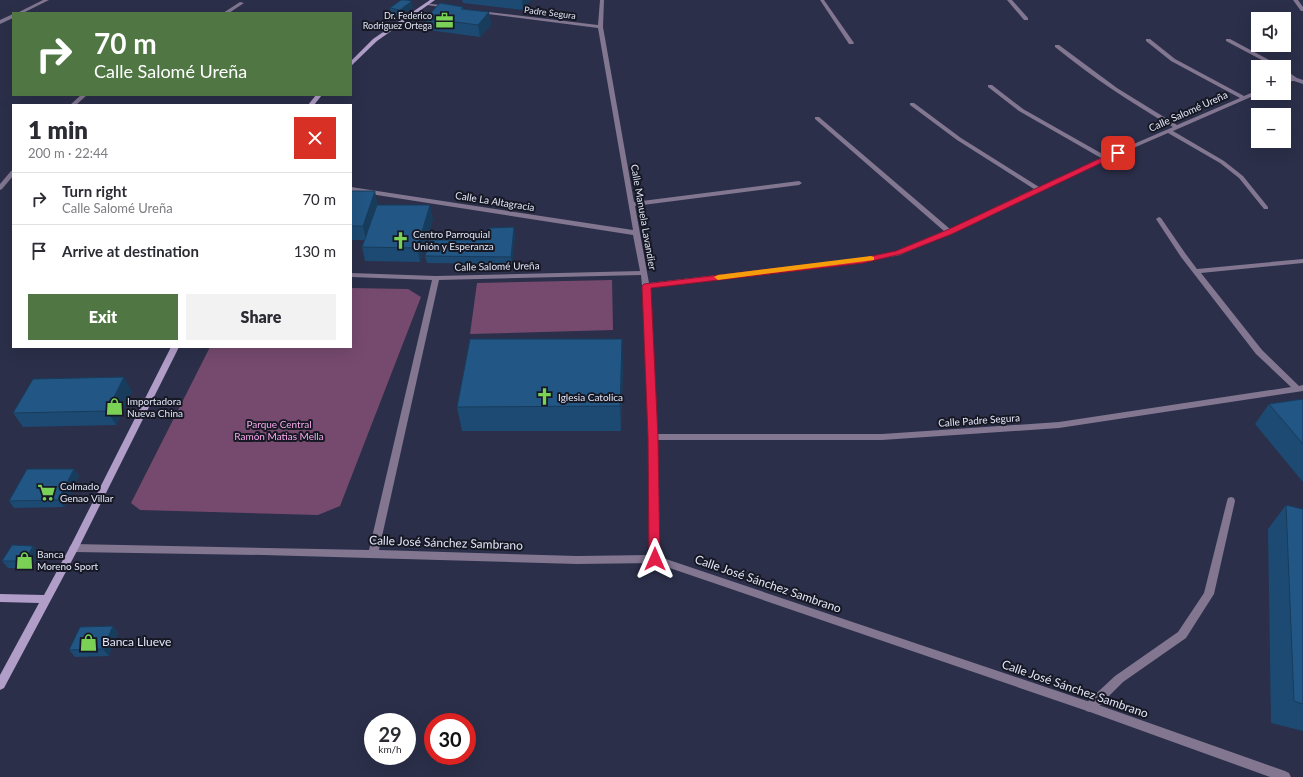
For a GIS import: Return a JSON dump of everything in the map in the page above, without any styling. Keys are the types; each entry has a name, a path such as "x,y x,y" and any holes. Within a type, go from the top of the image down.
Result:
{"main road":[{"path":"352,63 375,40 433,0"},
{"path":"312,104 318,96"},
{"path":"0,685 74,548 174,348"},
{"path":"0,598 46,599"}],"street":[{"path":"21,12 47,0"},
{"name":"Calle Manuela Lavandier","path":"602,0 600,27 646,286 653,437 655,559"},
{"path":"822,0 851,43"},
{"path":"1009,0 1026,19"},
{"path":"1295,0 1303,10"},
{"path":"227,12 242,3"},
{"path":"426,4 450,8"},
{"name":"Padre Segura","path":"474,11 600,27"},
{"path":"0,22 12,16"},
{"path":"1148,40 1173,60 1244,98"},
{"path":"1228,40 1266,60"},
{"path":"1057,46 1087,71 1142,107 1177,127"},
{"path":"1291,77 1295,80"},
{"path":"1291,80 1303,82"},
{"path":"990,86 1021,110 1106,158"},
{"name":"Calle Salomé Ureña","path":"646,286 863,260 898,252 949,232 1106,158 1251,95"},
{"path":"74,104 83,96"},
{"path":"912,104 959,139 1038,189"},
{"path":"817,118 949,232"},
{"path":"1168,131 1222,162 1241,177 1266,208"},
{"path":"0,188 12,173"},
{"path":"632,204 799,183"},
{"name":"Calle La Altagracia","path":"352,189 636,232"},
{"path":"1159,219 1196,271 1260,352 1300,388"},
{"path":"1196,271 1303,261"},
{"name":"Calle Salomé Ureña","path":"352,275 436,278 644,273"},
{"path":"373,554 436,278"},
{"name":"Calle Padre Segura","path":"653,437 882,438 1059,425 1300,388"},
{"path":"1090,707 1119,679 1182,635 1209,594 1231,501"},
{"name":"Calle José Sánchez Sambrano","path":"74,548 576,560 655,559 1090,707 1269,774 1286,777"}],"green space":[{"path":"612,280 613,330 470,334 477,283"},
{"name":"Parque Central Ramón Matias Mella","path":"352,288 408,289 421,297 340,506 318,515 140,510 131,503 209,348 352,348"}],"building":[{"path":"401,0 412,1 400,10 390,8"},
{"path":"440,3 463,7 461,9 489,12 478,25 426,18"},
{"path":"352,191 375,191 363,226 352,226"},
{"path":"377,205 430,205 417,248 362,247"},
{"path":"514,227 511,257 425,256 430,240 486,240 489,228"},
{"path":"470,339 622,339 620,406 457,407"},
{"path":"124,377 107,411 13,413 33,379"},
{"path":"1303,399 1303,444 1269,404"},
{"name":"Colmado Genao Villar","path":"27,469 74,469 58,500 9,501"},
{"path":"1286,505 1303,509 1303,704 1294,701"},
{"path":"12,545 33,546 25,561 2,561"},
{"path":"113,626 103,649 69,650 80,627"}],"slow traffic":[{"path":"718,277 871,259"}],"place":[{"name":"Dr. Federico Rodriguez Ortega","path":"445,21"},
{"name":"Centro Parroquial Unión y Esperanza","path":"400,240"},
{"name":"Iglesia Catolica","path":"545,397"},
{"name":"Importadora Nueva China","path":"114,407"},
{"name":"Colmado Genao Villar","path":"47,492"},
{"name":"Banca Moreno Sport","path":"24,560"},
{"name":"Banca Llueve","path":"89,642"}],"route":[{"path":"655,559 653,437 646,286 863,260 898,252 949,232 1038,189 1118,153"}]}
